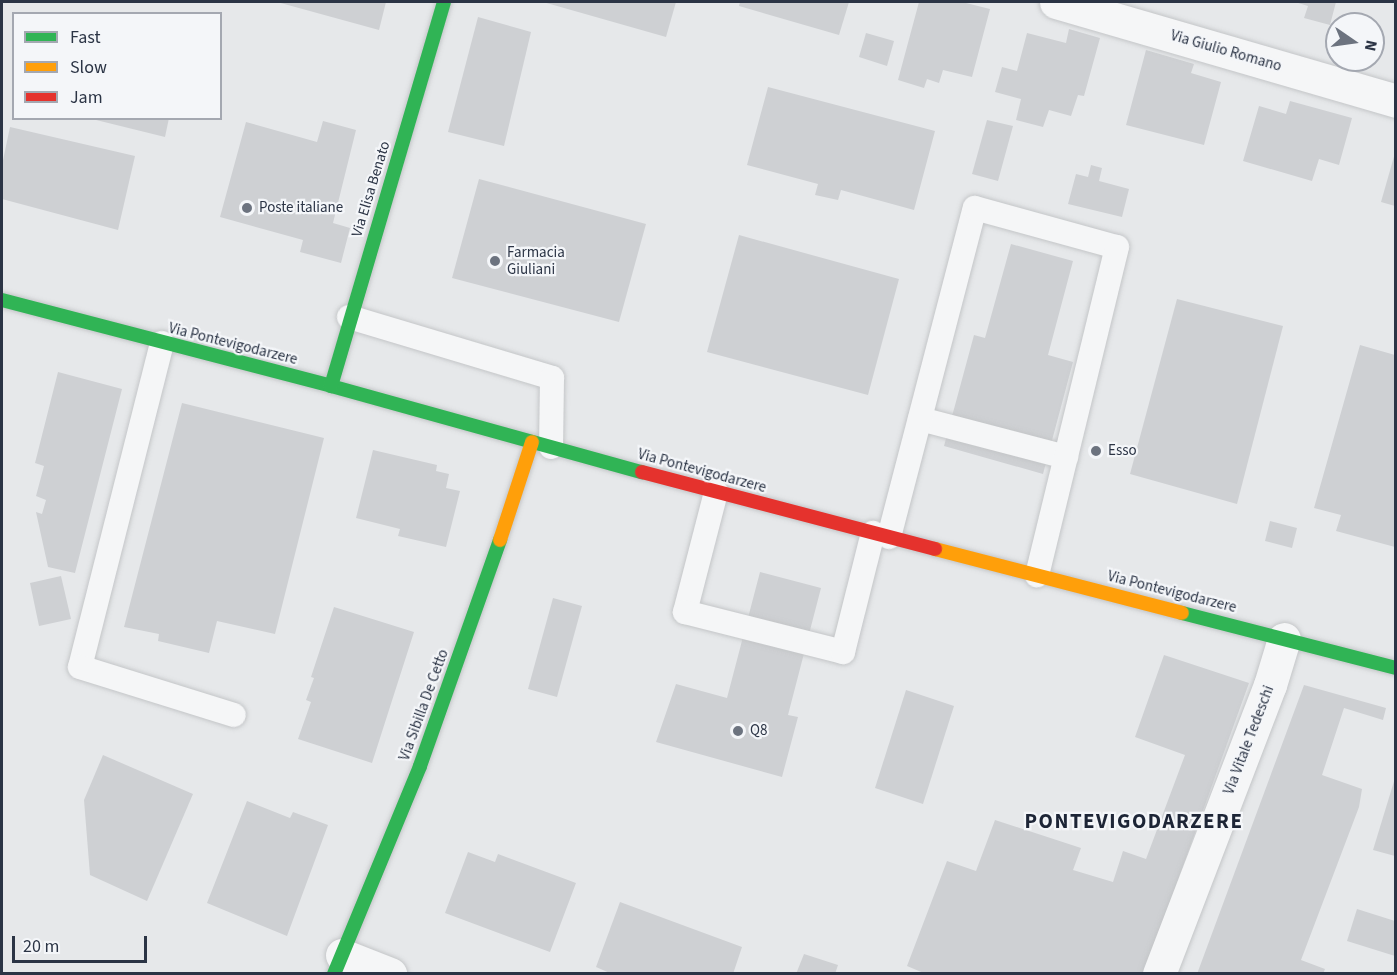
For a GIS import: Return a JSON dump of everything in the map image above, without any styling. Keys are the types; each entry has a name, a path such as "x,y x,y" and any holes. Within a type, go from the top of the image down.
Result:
{"main road":[{"name":"Via Elisa Benato","path":"331,386 349,317 444,2"},
{"name":"Via Pontevigodarzere","path":"2,300 331,386 716,492 1395,668"},
{"name":"Via Sibilla De Cetto","path":"338,964 420,766 518,489 541,444"}],"street":[{"name":"Via Giulio Romano","path":"1056,2 1395,101"},
{"name":"Via Vitale Tedeschi","path":"1159,974 1270,686 1284,639"},
{"path":"338,964 390,974"}],"lane":[{"path":"716,492 685,612 843,652 920,419 975,208 1117,247 1037,575"},
{"path":"349,317 552,378 541,444"},
{"path":"162,343 80,667 234,715"},
{"path":"920,419 1066,457"}],"building":[{"path":"277,2 386,2 379,30"},
{"path":"543,2 676,2 666,37"},
{"path":"740,2 849,2 839,35 739,6"},
{"path":"919,2 962,2 990,9 972,77 943,70 939,83 927,79 924,88 898,80"},
{"path":"1295,2 1336,2 1333,12 1325,12 1325,24 1304,18 1308,6"},
{"path":"478,17 531,32 504,146 448,132"},
{"path":"1069,29 1100,38 1084,96 1078,95 1071,116 1049,110 1043,127 1016,120 1021,99 995,92 1002,67 1017,71 1027,33 1066,43"},
{"path":"866,33 894,41 887,66 859,57"},
{"path":"1146,50 1194,64 1191,73 1221,82 1204,145 1126,125"},
{"path":"768,87 935,131 914,210 841,190 838,200 815,195 818,184 747,165"},
{"path":"1290,101 1352,118 1339,165 1319,159 1312,181 1243,161 1259,106 1286,114"},
{"path":"96,120 169,120 165,137"},
{"path":"987,120 1013,126 998,181 972,174"},
{"path":"323,121 356,130 333,223 350,228 341,263 300,252 303,240 220,217 246,122 317,142"},
{"path":"10,127 135,156 118,230 2,199 2,165"},
{"path":"1395,153 1395,206 1381,202"},
{"path":"1091,165 1102,168 1099,181 1129,189 1122,217 1068,204 1076,174 1088,177"},
{"path":"479,179 646,224 619,322 452,278"},
{"path":"739,235 899,279 868,395 707,352"},
{"path":"1011,244 1073,261 1048,355 1073,362 1043,474 944,446 974,335 985,338"},
{"path":"1177,299 1283,326 1237,504 1130,474"},
{"path":"1360,345 1395,355 1395,547 1336,531 1341,515 1314,508"},
{"path":"58,372 122,389 75,573 48,567 36,512 42,514 46,500 36,496 44,466 35,463"},
{"path":"182,403 324,438 275,634 217,621 209,653 158,641 159,634 124,627"},
{"path":"373,450 437,465 436,471 449,474 446,488 460,491 446,547 398,536 400,529 356,518"},
{"path":"1270,521 1297,528 1292,548 1265,541"},
{"path":"760,572 821,588 788,715 798,717 782,777 656,742 676,684 727,698"},
{"path":"61,576 71,619 39,626 30,583"},
{"path":"553,598 582,606 557,697 528,689"},
{"path":"334,607 414,632 372,763 298,739 311,702 306,700 314,678 311,677"},
{"path":"1164,655 1249,683 1144,974 926,974 907,966 947,861 976,871 995,820 1081,848 1073,870 1113,882 1123,851 1146,859 1185,755 1135,737"},
{"path":"1304,685 1386,708 1383,720 1344,708 1322,775 1362,789 1359,807 1301,960 1325,969 1323,974 1197,974"},
{"path":"906,690 954,706 923,804 875,788"},
{"path":"103,755 193,794 147,901 90,875 84,800"},
{"path":"1395,778 1395,856 1373,850"},
{"path":"247,801 290,818 293,812 328,825 287,936 207,903"},
{"path":"468,852 495,862 498,854 576,883 550,952 445,913"},
{"path":"620,902 742,947 733,974 612,974 596,967"},
{"path":"1357,909 1395,921 1395,956 1347,941"},
{"path":"804,954 838,965 835,974 796,974"}],"traffic: fast":[{"path":"331,386 444,2"},
{"path":"2,300 331,386 642,472"},
{"path":"334,974 420,766 500,540"},
{"path":"1182,613 1396,668"}],"traffic: slow":[{"path":"500,540 532,442"},
{"path":"935,549 1182,613"}],"traffic: jam":[{"path":"642,472 935,549"}],"place":[{"name":"Poste italiane","path":"247,208"},
{"name":"Farmacia Giuliani","path":"495,261"},
{"name":"Esso","path":"1096,451"},
{"name":"Q8","path":"738,731"}],"district":[{"name":"PONTEVIGODARZERE","path":"1134,821"}]}
